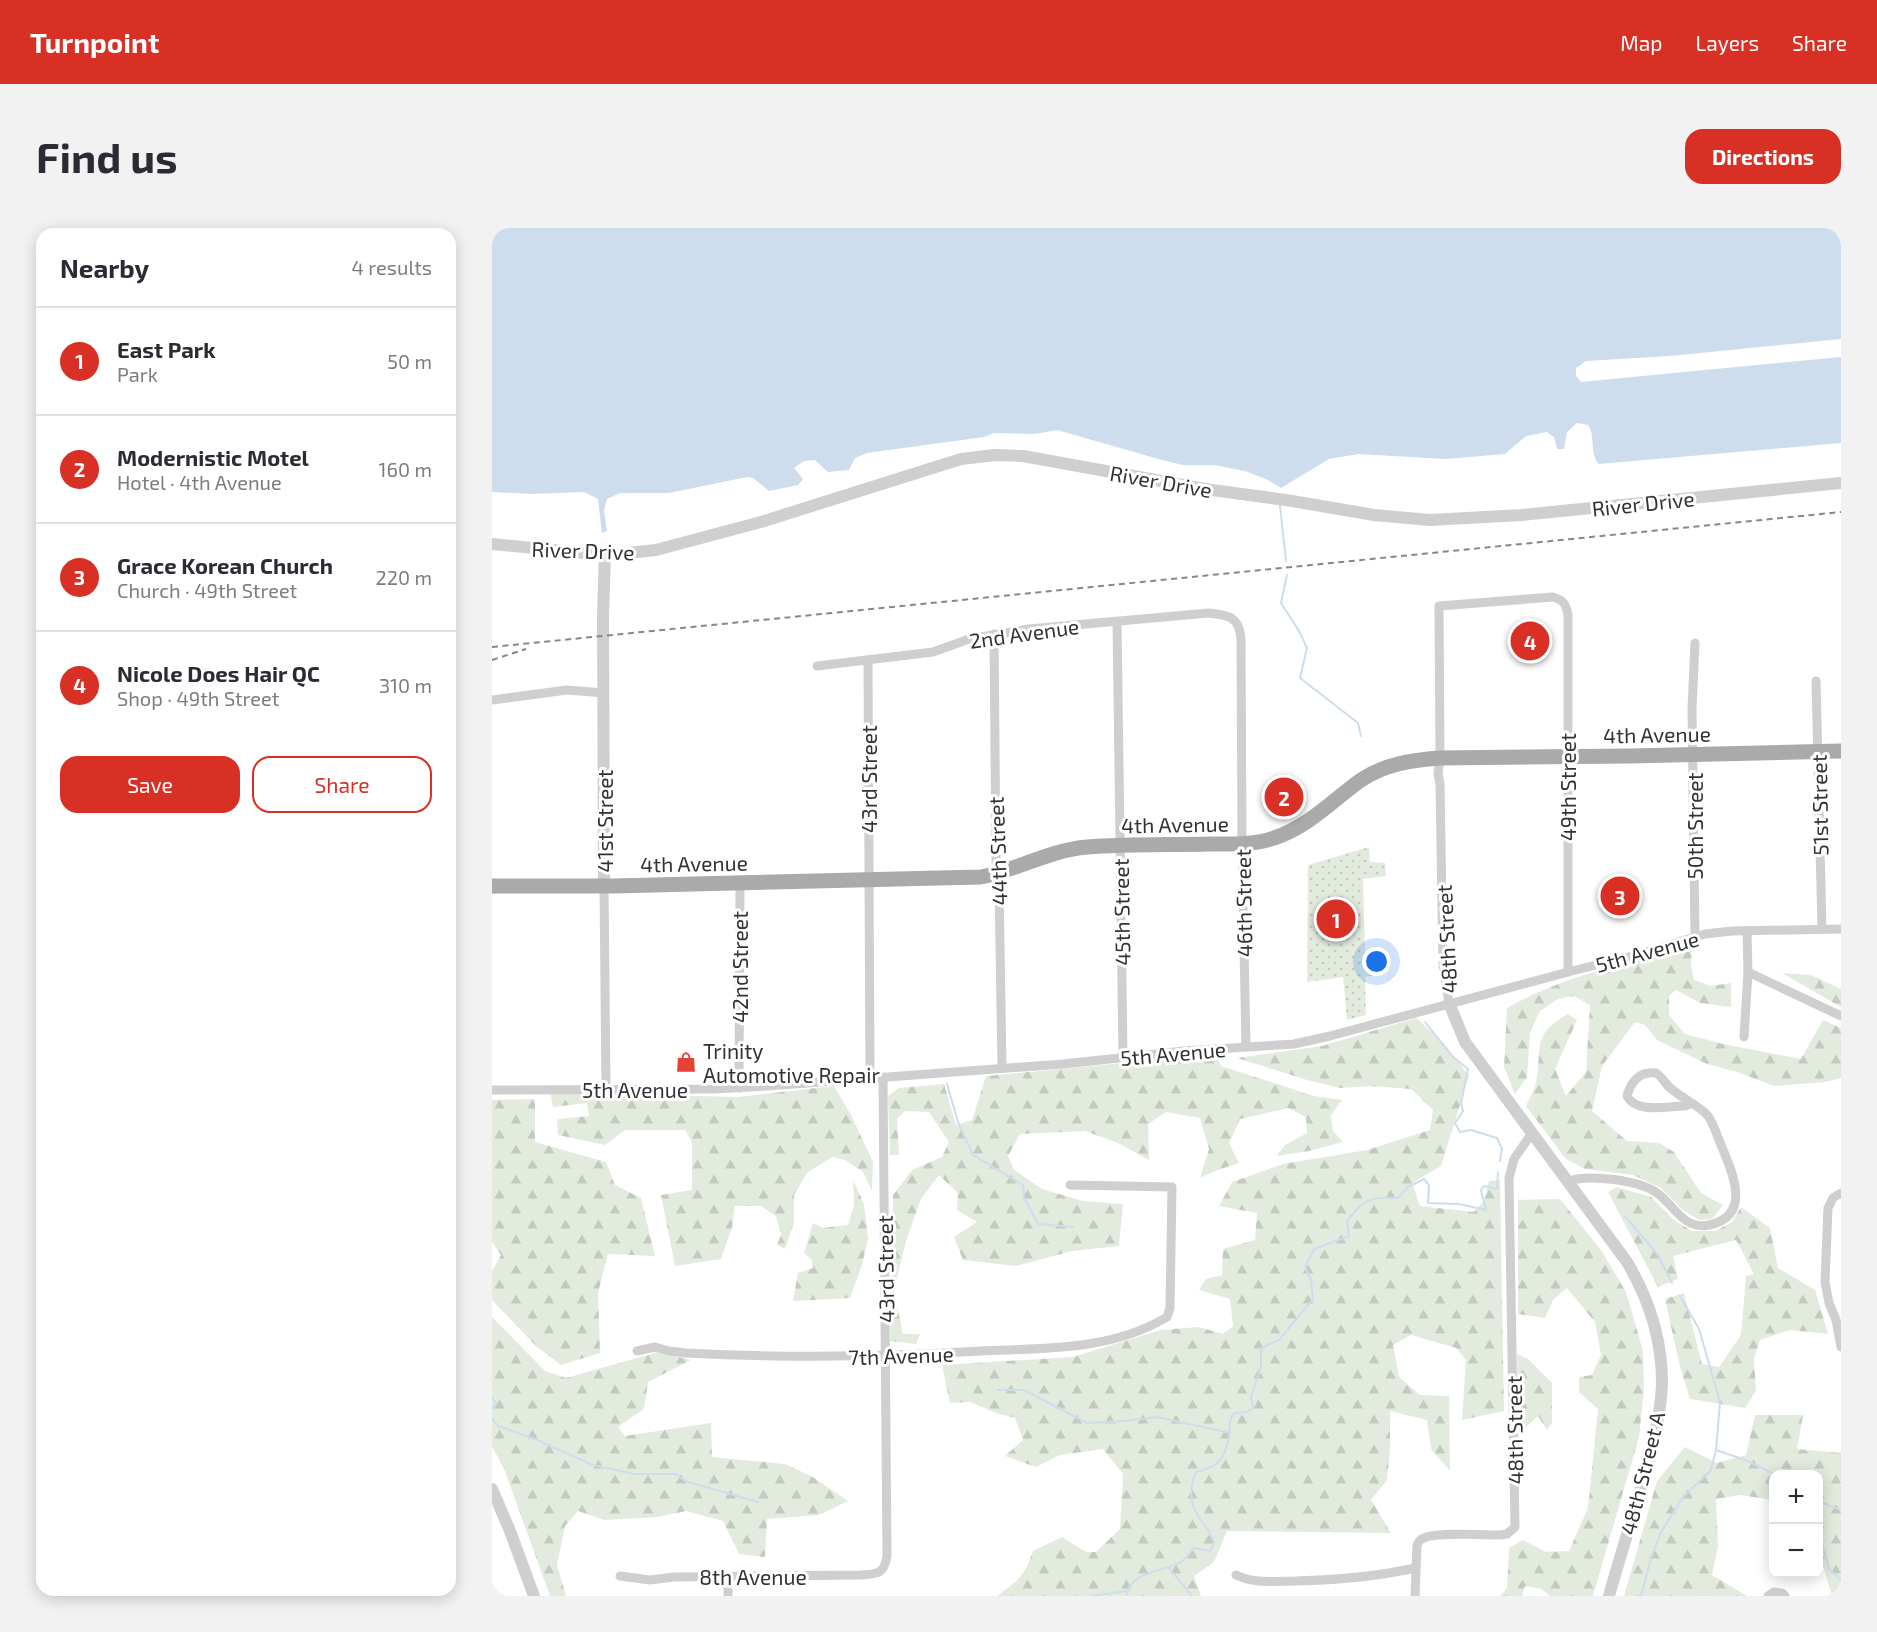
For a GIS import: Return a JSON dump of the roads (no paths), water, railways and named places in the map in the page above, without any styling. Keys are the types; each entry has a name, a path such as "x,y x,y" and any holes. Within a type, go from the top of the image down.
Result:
{"main road":[{"name":"4th Avenue","path":"492,886 604,886 981,876 998,873 1076,848 1242,843 1273,838 1295,829 1362,780 1385,768 1406,762 1440,758 1841,751"}],"street":[{"name":"River Drive","path":"492,544 605,554 656,550 760,522 961,459 986,455 1023,456 1205,489 1383,516 1437,521 1522,515 1841,483"},
{"name":"41st Street","path":"605,554 606,1089"},
{"name":"48th Street","path":"1415,1569 1417,1545 1426,1537 1501,1535 1513,1530 1515,1520 1509,1178 1514,1159 1532,1133 1465,1042 1449,1003 1443,965 1438,774 1440,758 1439,606 1545,597 1560,599 1564,602"},
{"name":"49th Street","path":"1564,602 1568,615 1568,972"},
{"name":"2nd Avenue","path":"818,666 933,652 969,639 1029,629 1209,613 1232,618"},
{"name":"46th Street","path":"1232,618 1240,627 1241,638 1246,1047"},
{"name":"45th Street","path":"1117,622 1123,1057"},
{"name":"44th Street","path":"994,634 1002,1068"},
{"name":"50th Street","path":"1695,643 1692,708 1695,938"},
{"name":"43rd Street","path":"868,660 870,1078"},
{"name":"51st Street","path":"1816,681 1822,929"},
{"path":"492,700 567,690 604,693"},
{"name":"42nd Street","path":"739,1088 740,883"},
{"name":"5th Avenue","path":"492,1090 739,1088 1294,1044 1717,932 1841,929"},
{"path":"1744,1037 1748,972 1747,931"},
{"path":"1748,972 1841,1016"},
{"path":"1569,1181 1597,1179 1629,1182 1656,1192 1673,1210 1693,1223 1709,1225 1726,1218 1734,1204 1736,1185 1708,1117 1669,1086 1656,1072 1644,1072 1638,1076 1627,1096 1630,1101 1643,1107 1690,1104"},
{"name":"43rd Street","path":"883,1077 887,1556 884,1568"},
{"name":"48th Street A","path":"1532,1133 1627,1262 1639,1282 1655,1328 1660,1359 1661,1392 1655,1437 1609,1596"},
{"name":"7th Avenue","path":"637,1351 655,1347 669,1351 712,1354 825,1357 1057,1347 1095,1344 1161,1321 1169,1314 1170,1308 1172,1187 1070,1185"},
{"path":"1837,1196 1830,1202 1827,1215 1825,1282 1829,1303 1838,1320 1841,1347"},
{"path":"492,1489 534,1596"},
{"name":"8th Avenue","path":"620,1576 650,1580 674,1576 861,1575 881,1572 884,1568"},
{"path":"1236,1575 1244,1579 1264,1581 1346,1579 1415,1569 1415,1596"},
{"path":"728,1576 728,1596"},
{"path":"1768,1596 1778,1592 1785,1596"}],"water":[{"path":"492,228 1841,228 1841,339 1670,356 1586,361 1576,368 1576,376 1581,382 1841,357 1841,443 1599,464 1594,455 1592,435 1588,425 1577,423 1567,432 1564,449 1557,449 1554,437 1547,432 1526,436 1505,454 1446,459 1358,454 1329,459 1281,488 1245,471 1214,465 1183,465 1057,430 1035,434 994,433 984,437 867,453 855,458 849,470 828,472 815,460 804,461 794,468 803,479 798,485 769,491 753,478 747,477 669,493 620,493 607,499 604,510 607,531 602,533 598,499 584,492 531,494 492,492"}],"waterway":[{"path":"1280,506 1286,561"},
{"path":"1287,575 1281,603 1307,648 1300,678 1358,723 1361,736"},
{"path":"1425,1022 1452,1056 1468,1069 1461,1103 1463,1111 1455,1123 1460,1132 1471,1130 1497,1138 1502,1149 1500,1161"},
{"path":"947,1084 958,1122 973,1155 1023,1185 1024,1197 1038,1224 1073,1227"},
{"path":"1126,1596 1129,1587 1141,1576 1174,1566 1194,1548 1210,1551 1214,1544 1193,1506 1191,1491 1194,1476 1196,1472 1210,1468 1220,1461 1227,1444 1230,1422 1234,1413 1246,1412 1253,1408 1251,1397 1261,1367 1261,1348 1279,1340 1313,1299 1311,1280 1305,1267 1314,1249 1349,1236 1347,1221 1368,1200 1398,1198 1408,1187 1424,1179 1429,1185 1428,1203 1459,1204 1486,1210 1481,1190 1484,1186 1497,1189 1498,1173"},
{"path":"1625,1216 1658,1255 1672,1283"},
{"path":"1641,1596 1661,1532 1683,1497 1711,1470 1716,1450 1720,1402 1699,1329 1680,1296"},
{"path":"998,1390 1024,1390 1087,1423 1157,1417 1230,1433"},
{"path":"492,1398 496,1403 492,1409"},
{"path":"492,1418 498,1426 535,1439 593,1465 634,1474 676,1474 685,1481 758,1502"},
{"path":"1716,1450 1748,1461 1769,1472"},
{"path":"1823,1503 1841,1510"},
{"path":"1823,1548 1829,1569 1841,1580"},
{"path":"1169,1568 1192,1596"},
{"path":"1091,1596 1127,1591"}],"railway":[{"path":"492,647 1841,512"},
{"path":"492,660 526,649"}],"place":[{"name":"Nicole Does Hair QC","path":"1530,641"},
{"name":"Modernistic Motel","path":"1284,797"},
{"name":"Grace Korean Church","path":"1620,896"},
{"name":"East Park","path":"1336,919"},
{"name":"Trinity Automotive Repair","path":"686,1062"}]}
